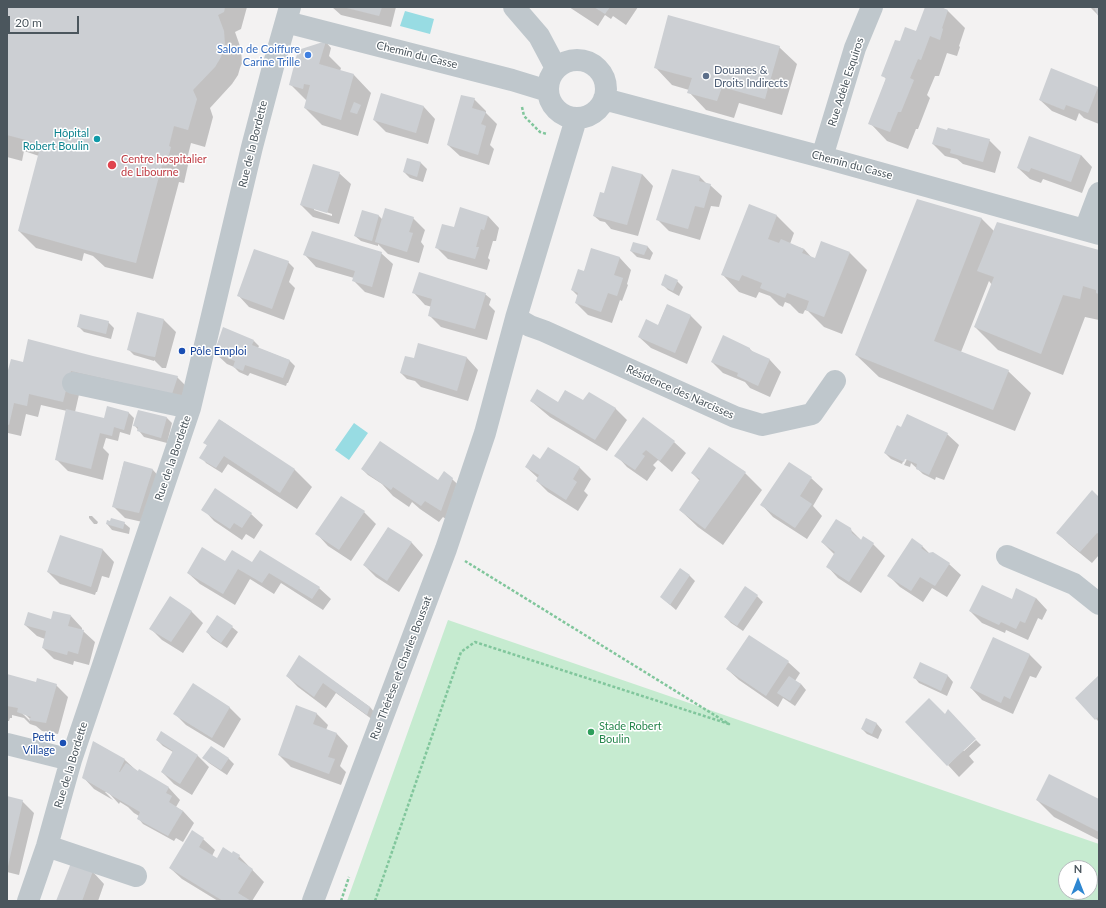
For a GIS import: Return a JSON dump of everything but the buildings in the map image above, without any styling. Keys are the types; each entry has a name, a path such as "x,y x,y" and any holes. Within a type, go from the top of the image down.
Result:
{"street":[{"path":"514,7 539,36 556,68"},
{"name":"Rue Adèle Esquiros","path":"822,157 855,48 872,7"},
{"name":"Chemin du Casse","path":"288,14 548,91"},
{"name":"Rue de la Bordette","path":"28,901 47,846 71,760 190,408 254,140 288,14"},
{"path":"574,60 584,61 593,65 605,80 606,90 601,106 588,116 576,119 562,114 554,108 550,100 548,82 556,68 574,60"},
{"name":"Chemin du Casse","path":"604,99 822,157 1092,232"},
{"path":"516,318 576,119"},
{"path":"1092,232 1099,193"},
{"name":"Résidence des Narcisses","path":"516,318 530,326 735,417 762,425 812,414 835,381"},
{"name":"Rue Thérèse et Charles Boussat","path":"313,901 446,549 485,433 516,318"},
{"path":"73,383 190,408"},
{"path":"1007,556 1074,584 1099,604"},
{"path":"7,744 71,760"},
{"path":"47,846 136,876"}],"path":[{"path":"375,901 461,652 475,642 729,724 446,549"}],"green space":[{"name":"Stade Robert Boulin","path":"448,620 1099,844 1099,901 347,901"}],"water":[{"path":"405,11 434,19 430,34 400,26"},
{"path":"354,423 368,433 349,460 335,450"}],"place":[{"name":"Salon de Coiffure Carine Trille","path":"308,55"},
{"name":"Douanes & Droits Indirects","path":"706,76"},
{"name":"Hôpital Robert Boulin","path":"97,139"},
{"name":"Centre hospitalier de Libourne","path":"112,165"},
{"name":"Pôle Emploi","path":"182,351"},
{"name":"Stade Robert Boulin","path":"591,732"},
{"name":"Petit Village","path":"63,743"}]}
